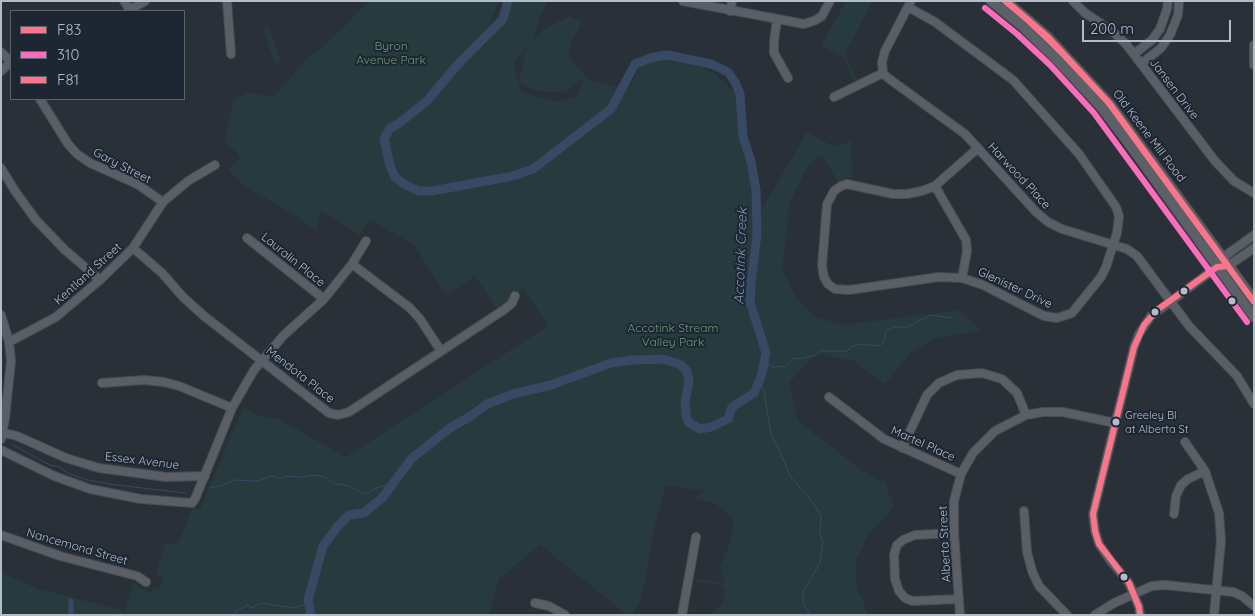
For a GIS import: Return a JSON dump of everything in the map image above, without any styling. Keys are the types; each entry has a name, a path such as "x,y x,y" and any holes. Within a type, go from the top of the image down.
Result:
{"main road":[{"name":"Old Keene Mill Road","path":"991,1 1056,59 1101,107 1254,317"},
{"name":"Old Keene Mill Road","path":"1006,1 1066,55 1110,104 1254,300"}],"street":[{"path":"131,10 145,1"},
{"path":"227,1 231,54"},
{"path":"683,1 804,24 810,23 822,16 830,1"},
{"path":"730,11 732,1"},
{"name":"Jansen Drive","path":"1073,1 1096,22 1119,36 1219,166 1234,181 1254,193"},
{"path":"1134,54 1152,40 1160,29 1168,1"},
{"path":"1141,64 1161,48 1170,35 1178,15 1179,1"},
{"path":"834,97 883,73 882,62 885,51 909,4"},
{"name":"Glenister Drive","path":"909,4 1004,73 1079,154 1118,212 1119,222 1113,244 1101,277 1078,307 1065,316 1051,318 983,285 962,278 939,277 849,290 835,289 828,284 824,277 822,266 827,204 834,191 841,186 854,184 886,193 900,194 922,191 935,186 978,148"},
{"path":"777,19 774,53 788,78"},
{"path":"1254,45 1254,65"},
{"path":"1,52 10,61"},
{"name":"Harwood Place","path":"883,73 965,134 1036,212 1048,222 1062,229 1127,249 1137,256 1188,326 1237,376 1254,404"},
{"name":"Gary Street","path":"41,100 68,144 77,154 90,163 137,184 162,202"},
{"name":"Kentland Street","path":"9,342 56,317 100,280 133,248 162,202 188,181 215,165"},
{"path":"1,168 36,220 100,280"},
{"path":"935,186 966,240 967,251 962,278"},
{"path":"1140,615 1129,583 1102,550 1094,524 1095,504 1139,334 1151,316 1217,267 1222,258 1254,235"},
{"name":"Lauralin Place","path":"247,238 324,299"},
{"path":"1,450 73,483 112,494 190,504 195,499 232,408 262,360 284,335 324,299 352,264 366,241"},
{"name":"Mendota Place","path":"133,248 162,273 197,310 330,413 340,415 350,412 505,309 512,303 515,296"},
{"path":"1217,267 1228,266 1254,248"},
{"path":"352,264 410,308 420,319 441,351"},
{"path":"1,316 9,342 10,374 2,434"},
{"path":"902,448 927,395 940,383 957,375 982,373 1002,379 1017,393 1026,416"},
{"path":"102,383 144,380 164,382 179,386 232,408"},
{"name":"Martel Place","path":"829,397 879,436 961,474"},
{"name":"Alberta Street","path":"960,615 954,533 954,500 961,474 973,453 988,437 1004,425 1026,416 1043,412 1064,412 1115,423"},
{"name":"Essex Avenue","path":"2,434 17,436 66,458 99,468 166,477 205,476"},
{"path":"1185,442 1205,471 1215,498 1221,523 1214,615"},
{"path":"1174,514 1176,496 1181,485 1188,479 1205,471"},
{"path":"1024,511 1027,552 1032,571 1043,590 1068,615"},
{"path":"954,533 915,535 903,540 897,546 894,556 895,578 898,591 905,598 912,601 959,599"},
{"name":"Nancemond Street","path":"1,535 51,553 137,576 146,582"},
{"path":"682,615 696,537"},
{"path":"1095,615 1114,603 1152,586 1165,585 1238,594 1254,606"},
{"path":"535,603 556,609 565,615"}],"green space":[{"name":"Accotink Stream Valley Park","path":"368,1 499,1 486,32 483,48 503,1 548,1 541,14 533,39 548,27 570,16 582,22 572,41 569,52 574,64 586,76 585,78 623,89 630,87 645,56 666,49 715,74 735,93 761,190 762,209 807,132 834,147 851,141 852,177 838,182 822,155 809,164 790,201 782,270 796,297 816,317 843,325 959,310 980,330 934,339 910,353 885,384 854,361 815,354 789,383 798,421 864,472 885,483 894,507 868,535 856,561 857,588 869,615 713,615 723,601 724,586 694,581 694,579 724,583 720,567 731,540 734,520 715,503 695,498 704,491 666,485 655,524 641,601 632,615 628,615 540,545 499,579 489,615 1,615 1,573 39,589 125,611 134,582 140,588 151,592 154,588 160,588 164,577 156,575 165,543 177,545 193,508 200,509 243,408 263,417 276,418 346,457 548,326 524,289 496,308 475,276 446,295 414,245 370,219 360,235 321,211 316,231 298,217 245,186 229,170 241,157 225,142 233,100 248,92 273,97 308,58 345,26","holes":["530,43 525,53 519,83 543,92 564,92 584,79 577,96 558,102 521,92 513,63"]},
{"path":"846,1 873,1 845,54 857,80 854,81 843,57 821,46"},
{"path":"269,26 281,61 276,66 262,27"}],"waterway":[{"name":"Accotink Creek","path":"311,615 308,600 323,546 338,526 349,515 364,513 383,497 412,458 450,428 487,404 513,394 551,385 611,363 663,359 681,365 687,371 689,381 685,403 686,414 688,422 700,429 711,427 728,419 732,407 754,393 762,374 766,353 750,302 757,234 756,191 751,161 743,137 740,94 728,72 711,64 668,55 653,57 635,64 611,109 533,169 513,176 432,191 419,191 404,184 395,177 390,166 384,139 390,128 427,101 458,64 503,19 508,1"},
{"path":"764,362 772,367 787,366 794,358 799,359 816,355 820,351 848,351 851,347 860,344 878,346 883,343 886,331 893,327 907,327 931,315 952,318"},
{"path":"759,382 764,391 771,433 791,477 815,505 821,516 820,534 823,542 820,563 803,592 804,605 811,615"},
{"path":"13,445 50,465 60,467 68,473 87,480 186,493"},
{"path":"210,488 234,480 257,481 271,476 280,478 313,475 326,477 334,484 349,486 365,494 394,482"},
{"path":"71,601 71,615"},
{"path":"233,615 236,611 248,605 252,608 260,603 293,608 308,604"}],"transit line":[{"name":"F81","path":"1005,1 1062,53 1108,102 1254,302"},
{"name":"F83","path":"1006,1 1048,37 1110,104 1228,266 1217,267 1157,310 1144,325 1134,347 1093,514 1099,544 1129,583 1139,607 1140,615"},
{"name":"310","path":"985,8 1017,34 1050,65 1094,113 1247,322"}],"place":[{"name":"Greeley Bl at Alberta St","path":"1116,422"}],"park label":[{"name":"Byron Avenue Park","path":"391,53"}]}
